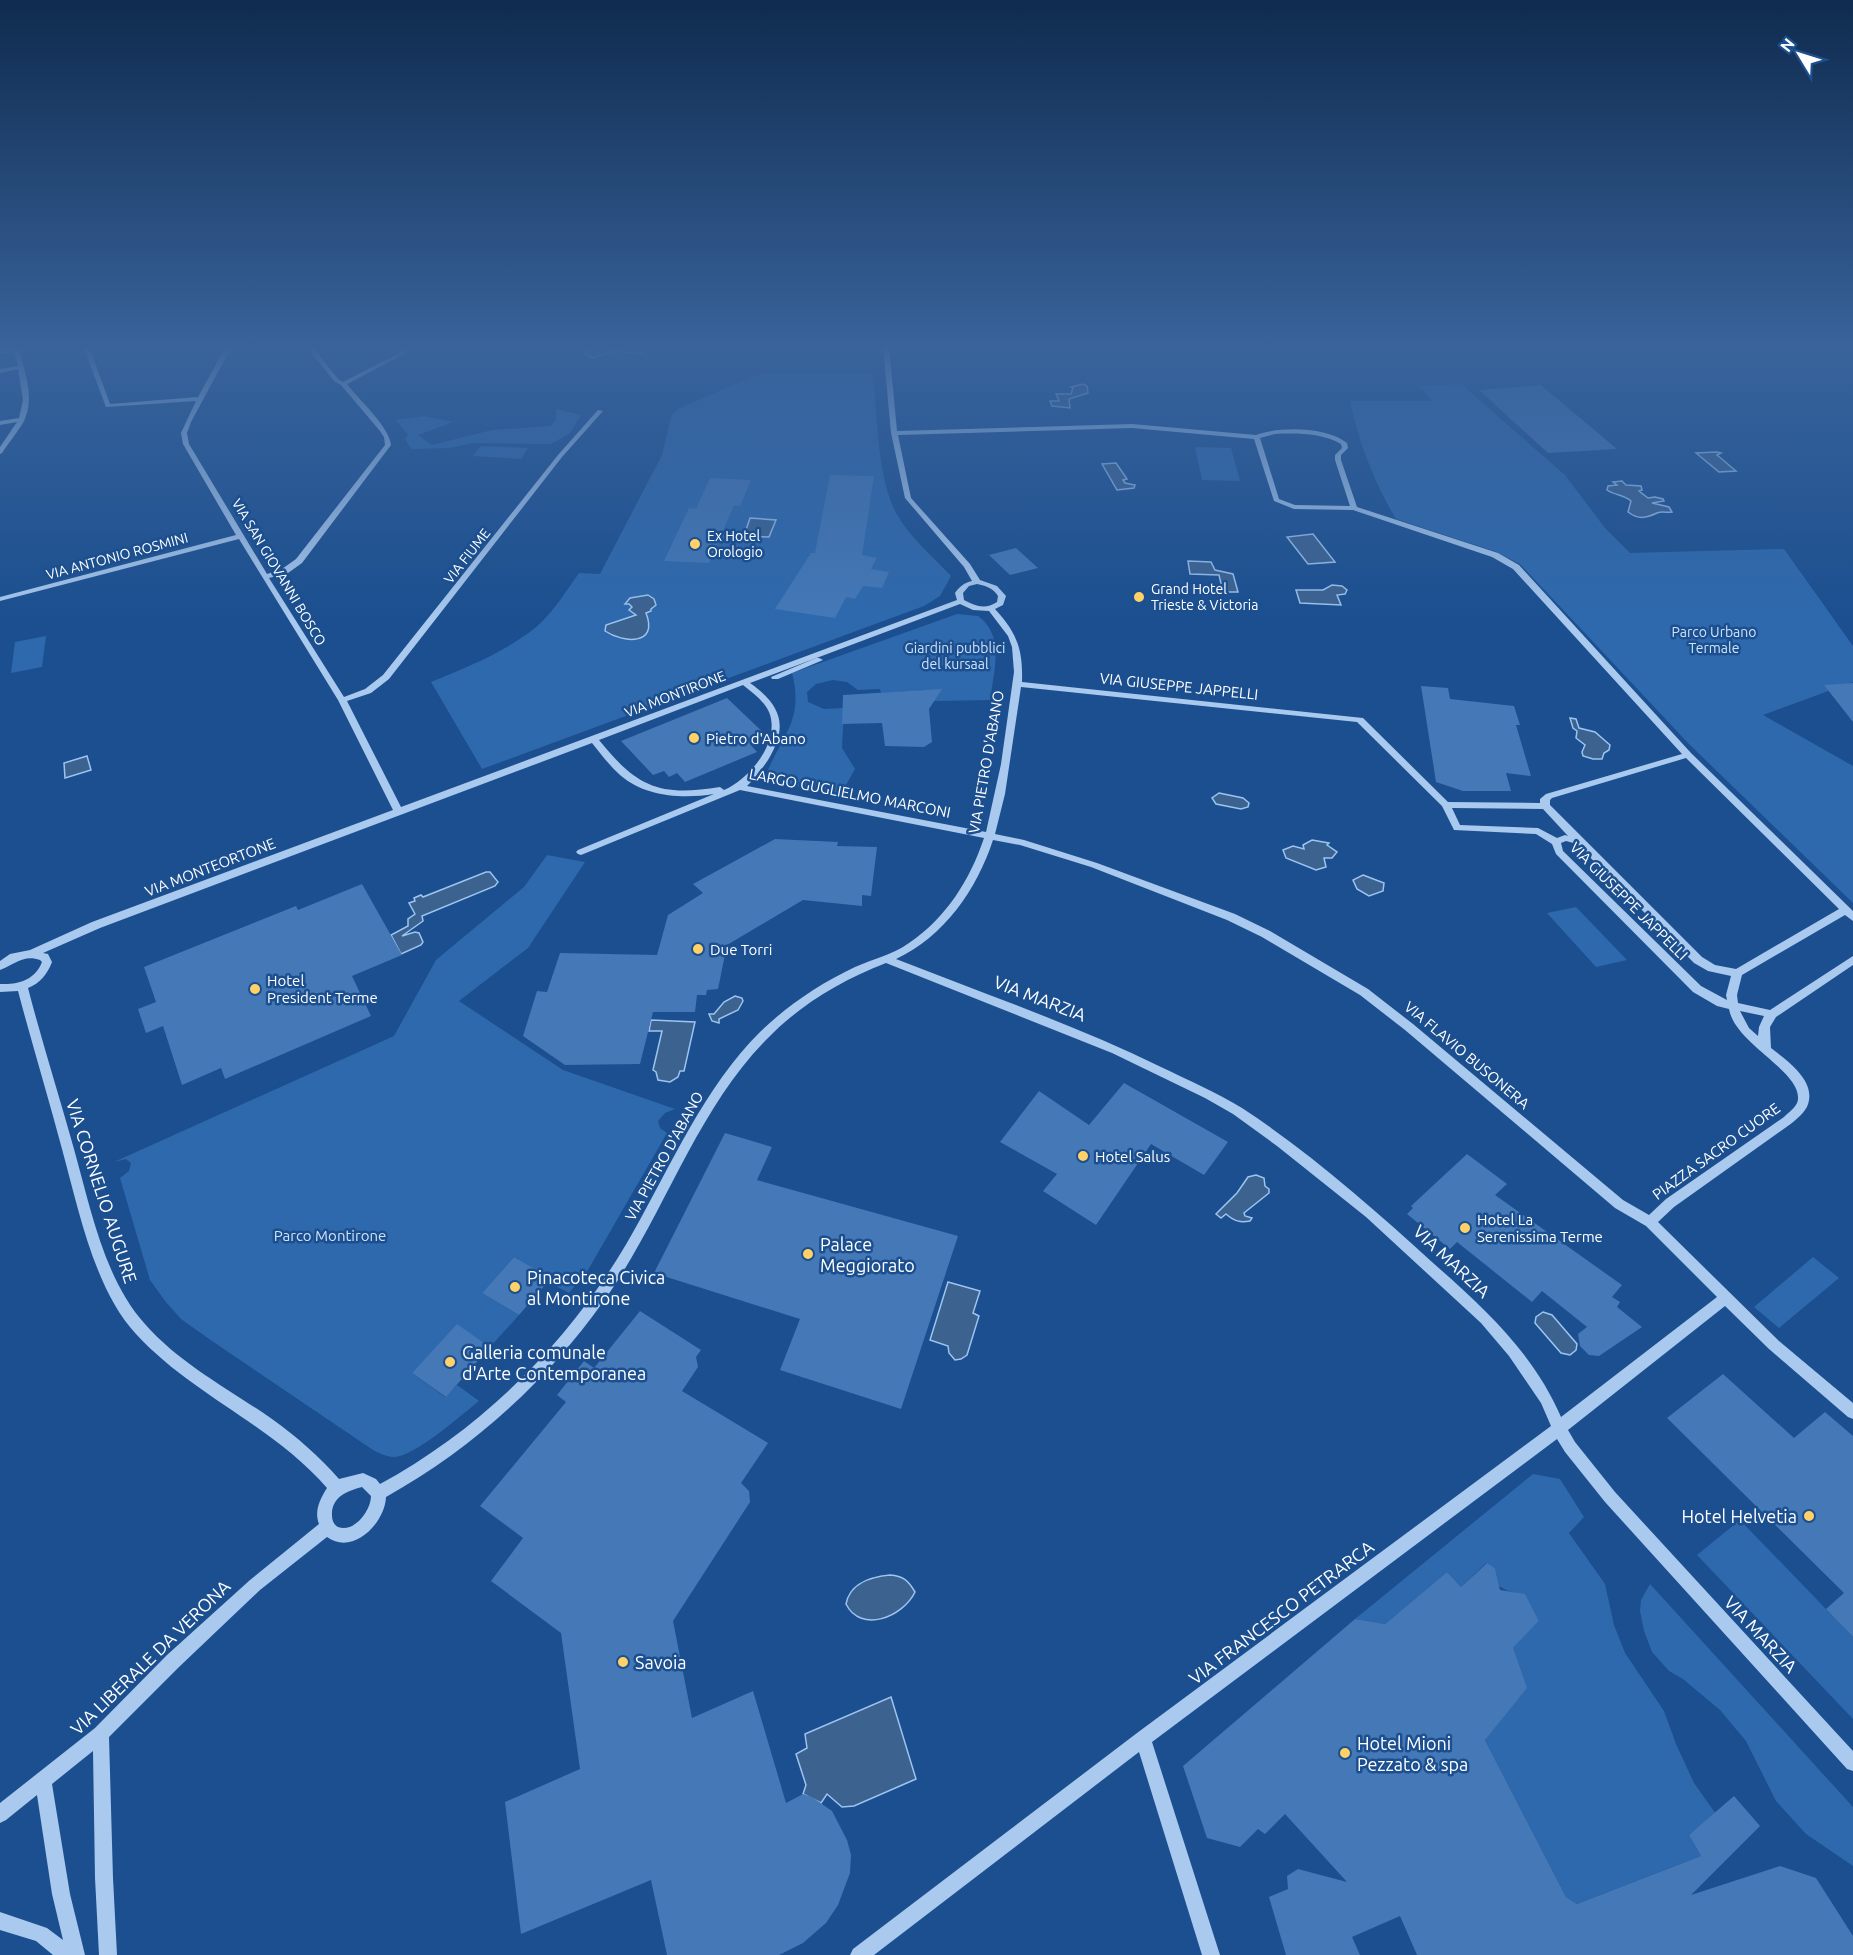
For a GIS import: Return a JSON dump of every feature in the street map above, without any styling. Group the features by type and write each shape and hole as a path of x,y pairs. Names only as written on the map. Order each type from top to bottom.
{"street":[{"path":"0,453 10,437"},
{"name":"VIA SAN GIOVANNI BOSCO","path":"185,437 186,444 265,578 342,700 399,812"},
{"path":"265,578 285,571 299,561 388,445 387,437"},
{"name":"VIA FIUME","path":"342,700 368,691 386,677 577,437"},
{"path":"895,437 908,498 967,566 977,582"},
{"path":"1257,437 1276,500 1294,507 1354,508 1495,555 1516,567 1688,755 1849,913 1737,973 1731,985 1731,1006 1745,1030 1766,1051"},
{"path":"1330,437 1341,440 1345,446 1338,455 1338,460 1354,508"},
{"name":"VIA ANTONIO ROSMINI","path":"0,599 240,536"},
{"path":"977,582 990,585 1002,596 1000,603 991,609 976,609 963,602 958,593 967,584 977,582"},
{"name":"VIA MONTIRONE","path":"399,812 747,685 963,602"},
{"name":"VIA PIETRO D'ABANO","path":"378,1493 411,1477 474,1432 525,1383 581,1322 620,1266 707,1109 764,1033 783,1016 822,989 913,945 941,922 963,897 981,862 990,836 1017,684 1013,638 1005,624 991,609"},
{"name":"VIA GIUSEPPE JAPPELLI","path":"1017,684 1360,720 1446,805 1457,828 1538,831 1556,842 1559,852 1686,980 1708,997 1731,1006 1772,1014"},
{"name":"LARGO GUGLIELMO MARCONI","path":"739,787 752,776 771,749 778,721 771,705 747,685"},
{"name":"LARGO GUGLIELMO MARCONI","path":"594,740 622,772 641,784 675,793 692,794 739,787 990,836"},
{"path":"1580,842 1545,806 1545,799 1688,755"},
{"path":"581,852 739,787"},
{"path":"1446,805 1545,806"},
{"name":"VIA MONTEORTONE","path":"0,966 14,957 32,953 96,925 399,812"},
{"name":"VIA FLAVIO BUSONERA","path":"990,836 1043,848 1156,887 1222,913 1266,934 1364,992 1436,1049 1619,1204 1650,1222 1774,1345 1853,1413"},
{"name":"VIA GIUSEPPE JAPPELLI","path":"1556,842 1565,838 1580,842 1698,960 1712,968 1737,973"},
{"path":"0,988 22,986 34,980 45,968 44,957 32,953"},
{"name":"VIA MARZIA","path":"886,959 1158,1068 1237,1111 1370,1214 1486,1319 1531,1373 1546,1398 1559,1429 1586,1467 1645,1538 1853,1763"},
{"path":"1766,1051 1765,1021 1853,960"},
{"name":"VIA CORNELIO AUGURE","path":"22,986 87,1215 110,1280 124,1308 140,1329 153,1341 206,1384 297,1446 338,1489"},
{"name":"PIAZZA SACRO CUORE","path":"1650,1222 1670,1203 1788,1120 1801,1106 1804,1099 1803,1091 1796,1078 1766,1051"},
{"name":"VIA FRANCESCO PETRARCA","path":"859,1955 1143,1739 1559,1429 1725,1298"},
{"path":"363,1480 371,1484 378,1493 376,1511 370,1521 360,1530 338,1535 327,1527 323,1515 326,1503 338,1489 352,1481 363,1480"},
{"name":"VIA LIBERALE DA VERONA","path":"0,1814 101,1734 173,1661 231,1607 327,1527"},
{"path":"101,1734 108,1955"},
{"path":"1143,1739 1211,1955"},
{"path":"43,1781 61,1893 76,1955"},
{"path":"0,1921 41,1934 68,1955"}],"green space":[{"path":"421,437 432,445 463,437 563,437 551,444 472,443 450,448 411,449 405,439"},
{"path":"666,437 878,437 886,486 899,518 917,541 951,576 940,596 924,606 482,769 431,682 485,658 523,637 548,616 579,573 600,574 662,455"},
{"name":"Parco Urbano Termale","path":"1360,437 1522,437 1565,475 1605,528 1630,553 1784,549 1853,646 1853,682 1763,715 1853,766 1853,903 1689,744 1520,564 1494,551 1396,519 1368,462"},
{"path":"481,446 528,448 521,459 473,456"},
{"path":"1195,447 1231,448 1240,481 1202,480"},
{"name":"Giardini pubblici del kursaal","path":"957,614 978,616 992,633 996,654 990,700 934,701 930,690 881,693 880,689 858,690 847,682 833,680 816,684 807,692 808,702 824,709 844,708 842,748 855,769 840,796 770,780 767,772 794,715 795,689 792,673"},
{"path":"46,636 42,667 11,673 15,642"},
{"name":"Parco Montirone","path":"547,855 585,862 528,948 459,1001 563,1070 675,1109 665,1113 658,1121 660,1128 667,1133 588,1270 569,1293 548,1282 550,1278 514,1257 482,1293 519,1315 490,1347 457,1325 412,1373 445,1397 457,1385 479,1401 419,1447 400,1456 386,1456 373,1450 181,1319 150,1280 120,1178 129,1171 131,1163 126,1159 114,1162 394,1036 436,960 524,887"},
{"path":"1576,907 1627,960 1596,967 1547,913"},
{"path":"1813,1257 1839,1278 1779,1328 1754,1307"},
{"path":"1533,1474 1560,1479 1584,1517 1569,1533 1605,1584 1614,1625 1625,1653 1664,1711 1694,1783 1716,1814 1689,1835 1701,1856 1577,1904 1566,1897 1485,1740 1513,1648 1539,1621 1525,1595 1499,1586 1495,1568 1486,1563 1461,1587 1447,1572 1385,1624 1355,1619"},
{"path":"1740,1520 1853,1637 1853,1719 1697,1555"},
{"path":"1650,1584 1853,1807 1853,1866 1806,1834 1776,1801 1746,1741 1720,1710 1683,1679 1669,1671 1652,1652 1640,1611 1641,1600"}],"shaded area":[{"path":"1696,453 1721,453 1717,455 1736,471 1719,472"},
{"path":"1116,463 1127,479 1123,480 1125,483 1135,485 1134,488 1117,490 1102,464"},
{"path":"1622,481 1626,485 1641,486 1642,490 1639,491 1648,498 1663,499 1664,501 1652,503 1669,507 1672,512 1659,512 1642,517 1632,515 1628,512 1631,501 1607,490 1608,486 1617,485 1613,482"},
{"path":"750,518 776,520 769,537 744,536"},
{"path":"1313,534 1335,562 1308,564 1287,537"},
{"path":"1188,561 1211,562 1215,570 1233,574 1238,592 1223,592 1219,575 1190,574"},
{"path":"1332,585 1342,586 1347,590 1345,594 1337,595 1341,605 1300,603 1296,590 1323,590"},
{"path":"648,595 654,599 656,605 646,613 649,624 648,631 643,636 637,639 621,638 605,631 606,625 636,615 629,610 632,607 629,604 625,604 630,598"},
{"path":"1570,718 1576,719 1579,728 1595,732 1610,745 1602,759 1583,756 1585,745 1576,738 1577,731 1573,728"},
{"path":"87,756 91,770 65,778 64,763"},
{"path":"1219,793 1243,798 1249,803 1248,807 1241,809 1216,804 1212,798"},
{"path":"1312,840 1329,843 1327,845 1337,852 1332,858 1324,858 1326,867 1316,870 1286,858 1283,850 1293,846 1304,849 1303,845"},
{"path":"490,872 498,882 495,886 422,916 423,921 402,936 419,933 423,942 401,954 391,935 408,926 408,919 415,914 409,903 415,901 414,898 421,895 423,897"},
{"path":"1363,875 1384,883 1383,891 1369,896 1357,889 1353,880"},
{"path":"735,996 742,998 743,1001 738,1010 719,1019 719,1023 712,1021 709,1014 714,1014 724,1002"},
{"path":"651,1020 695,1022 684,1071 680,1071 678,1077 670,1082 658,1080 653,1070 662,1031 649,1031"},
{"path":"1256,1175 1264,1178 1269,1193 1244,1213 1245,1216 1252,1218 1250,1221 1237,1221 1226,1214 1221,1218 1216,1214 1237,1193 1248,1177"},
{"path":"948,1282 980,1291 973,1313 979,1316 967,1355 955,1360 949,1353 948,1346 930,1340"},
{"path":"1543,1312 1552,1315 1577,1344 1576,1350 1570,1355 1561,1353 1535,1323 1536,1317"},
{"path":"890,1575 905,1579 910,1584 915,1592 909,1601 892,1615 882,1619 861,1618 853,1613 846,1604 856,1586 875,1577"},
{"path":"891,1697 916,1779 854,1806 842,1807 827,1794 821,1803 803,1794 806,1785 796,1754 807,1748 805,1734"}],"building":[{"path":"1531,437 1603,437 1617,449 1548,453"},
{"path":"830,475 874,476 862,555 877,558 871,569 889,572 882,588 863,586 855,599 846,597 835,618 775,609 811,553 815,553"},
{"path":"710,478 751,480 740,506 734,505 709,563 664,561 689,508 696,509"},
{"path":"1016,548 1038,568 1010,575 989,555"},
{"path":"1853,683 1853,722 1824,685"},
{"path":"1421,686 1448,688 1450,699 1514,706 1520,725 1516,725 1531,776 1506,773 1511,791 1463,791 1436,782"},
{"path":"942,689 929,709 932,742 924,747 885,746 882,723 842,724 843,695"},
{"name":"Pietro d'Abano","path":"727,698 767,736 749,743 757,752 685,782 677,773 669,777 664,771 653,775 621,741"},
{"name":"Due Torri","path":"775,839 838,842 837,846 877,847 871,896 862,895 862,906 803,900 727,945 718,989 707,990 706,995 697,995 695,1012 653,1012 640,1064 565,1065 523,1036 537,991 547,992 560,953 657,955 668,915 703,893 693,884"},
{"name":"Hotel President Terme","path":"362,884 402,955 352,976 371,1016 225,1079 221,1068 182,1085 163,1026 146,1033 138,1009 156,1002 144,967 296,906 298,910"},
{"name":"Hotel Salus","path":"1124,1083 1228,1142 1204,1175 1151,1144 1096,1225 1043,1191 1057,1174 1000,1142 1039,1091 1089,1125"},
{"name":"Palace Meggiorato","path":"725,1133 772,1147 757,1180 958,1236 901,1409 780,1370 800,1319 654,1273"},
{"name":"Hotel La Serenissima Terme","path":"1467,1154 1507,1184 1495,1195 1622,1285 1612,1297 1620,1302 1617,1307 1642,1327 1599,1356 1589,1355 1580,1346 1578,1334 1587,1327 1542,1291 1532,1302 1457,1242 1450,1249 1407,1214 1413,1208 1411,1206"},
{"name":"Pinacoteca Civica al Montirone","path":"514,1257 551,1278 519,1315 482,1293"},
{"name":"Savoia","path":"640,1311 701,1350 696,1357 698,1367 682,1391 768,1443 741,1483 749,1491 750,1502 673,1621 692,1718 753,1691 786,1803 803,1794 812,1797 832,1811 847,1840 851,1855 850,1873 838,1905 826,1923 803,1943 779,1955 667,1955 651,1880 521,1934 505,1802 580,1769 561,1633 491,1581 523,1538 480,1506 566,1402 557,1395 584,1361 594,1368"},
{"name":"Galleria comunale d'Arte Contemporanea","path":"457,1324 490,1347 446,1397 412,1373"},
{"name":"Hotel Helvetia","path":"1723,1374 1794,1438 1825,1412 1853,1436 1853,1637 1826,1609 1844,1593 1667,1418"},
{"name":"Hotel Mioni Pezzato & spa","path":"1487,1563 1495,1568 1500,1590 1525,1594 1539,1621 1513,1648 1527,1688 1485,1740 1566,1897 1577,1904 1701,1856 1689,1835 1734,1796 1760,1826 1691,1895 1780,1866 1816,1878 1853,1936 1853,1955 1417,1955 1400,1916 1352,1937 1360,1955 1286,1955 1269,1897 1288,1889 1287,1876 1298,1869 1347,1882 1285,1814 1265,1834 1258,1829 1240,1847 1207,1838 1183,1766 1355,1619 1385,1624 1447,1572 1461,1587"}],"place":[{"name":"Ex Hotel Orologio","path":"695,544"},
{"name":"Grand Hotel Trieste & Victoria","path":"1139,597"},
{"name":"Pietro d'Abano","path":"694,738"},
{"name":"Due Torri","path":"698,949"},
{"name":"Hotel President Terme","path":"255,989"},
{"name":"Hotel Salus","path":"1083,1156"},
{"name":"Hotel La Serenissima Terme","path":"1465,1228"},
{"name":"Palace Meggiorato","path":"808,1254"},
{"name":"Pinacoteca Civica al Montirone","path":"515,1287"},
{"name":"Galleria comunale d'Arte Contemporanea","path":"450,1362"},
{"name":"Hotel Helvetia","path":"1809,1516"},
{"name":"Savoia","path":"623,1662"},
{"name":"Hotel Mioni Pezzato & spa","path":"1345,1753"}]}
